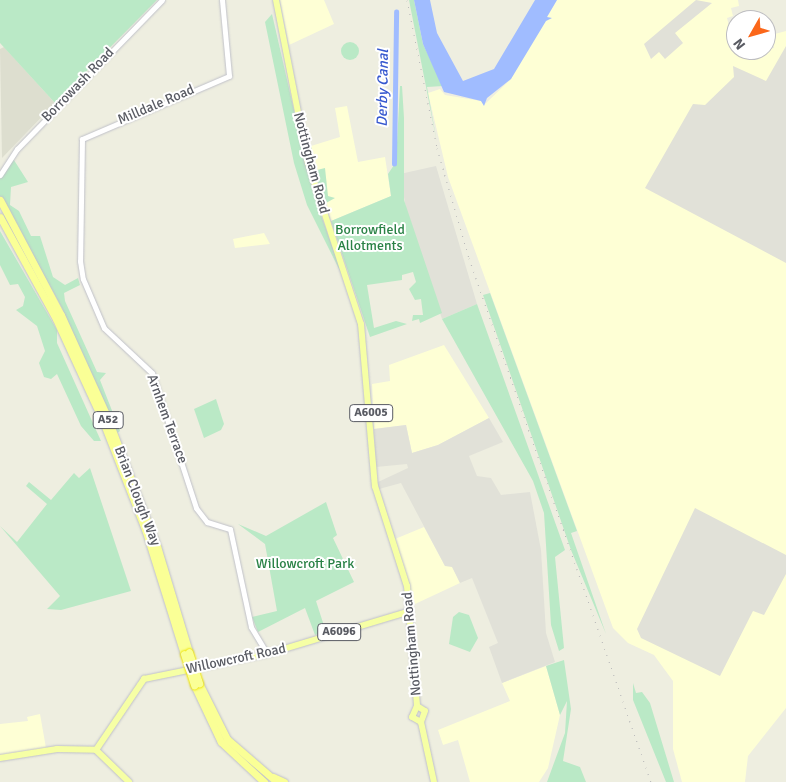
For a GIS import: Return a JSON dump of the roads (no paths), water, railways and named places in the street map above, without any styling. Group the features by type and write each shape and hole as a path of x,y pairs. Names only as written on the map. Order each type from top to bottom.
{"highway":[{"name":"Brian Clough Way","path":"0,200 100,399 154,538 187,653"},
{"name":"Brian Clough Way","path":"0,218 56,319 102,419 153,551 197,684 221,742 266,779 277,782"},
{"path":"266,779 284,782"}],"main road":[{"name":"Nottingham Road","path":"276,0 308,163 357,305 376,491 410,611 417,706"},
{"name":"Willowcroft Road","path":"96,750 141,680 267,654 410,611"},
{"path":"421,722 412,716 417,706 425,711 421,722 434,782"},
{"path":"0,758 57,749 96,750 129,782"}],"street":[{"name":"Borrowash Road","path":"0,175 17,149 162,0"},
{"name":"Milldale Road","path":"84,135 229,76 222,0"},
{"name":"Arnhem Terrace","path":"84,135 79,207 83,279 104,328 152,373 199,514 211,524 227,527 252,627 267,654"}],"water":[{"path":"414,0 430,0 437,33 463,81 494,69 535,0 557,0 547,17 552,18 546,21 511,79 487,98 484,106 481,101 444,92 423,44"}],"waterway":[{"name":"Derby Canal","path":"394,164 396,12"}],"railway":[{"path":"407,0 437,148 469,258 651,782"}],"park label":[{"name":"Borrowfield Allotments","path":"370,238"},
{"name":"Willowcroft Park","path":"305,564"}]}
